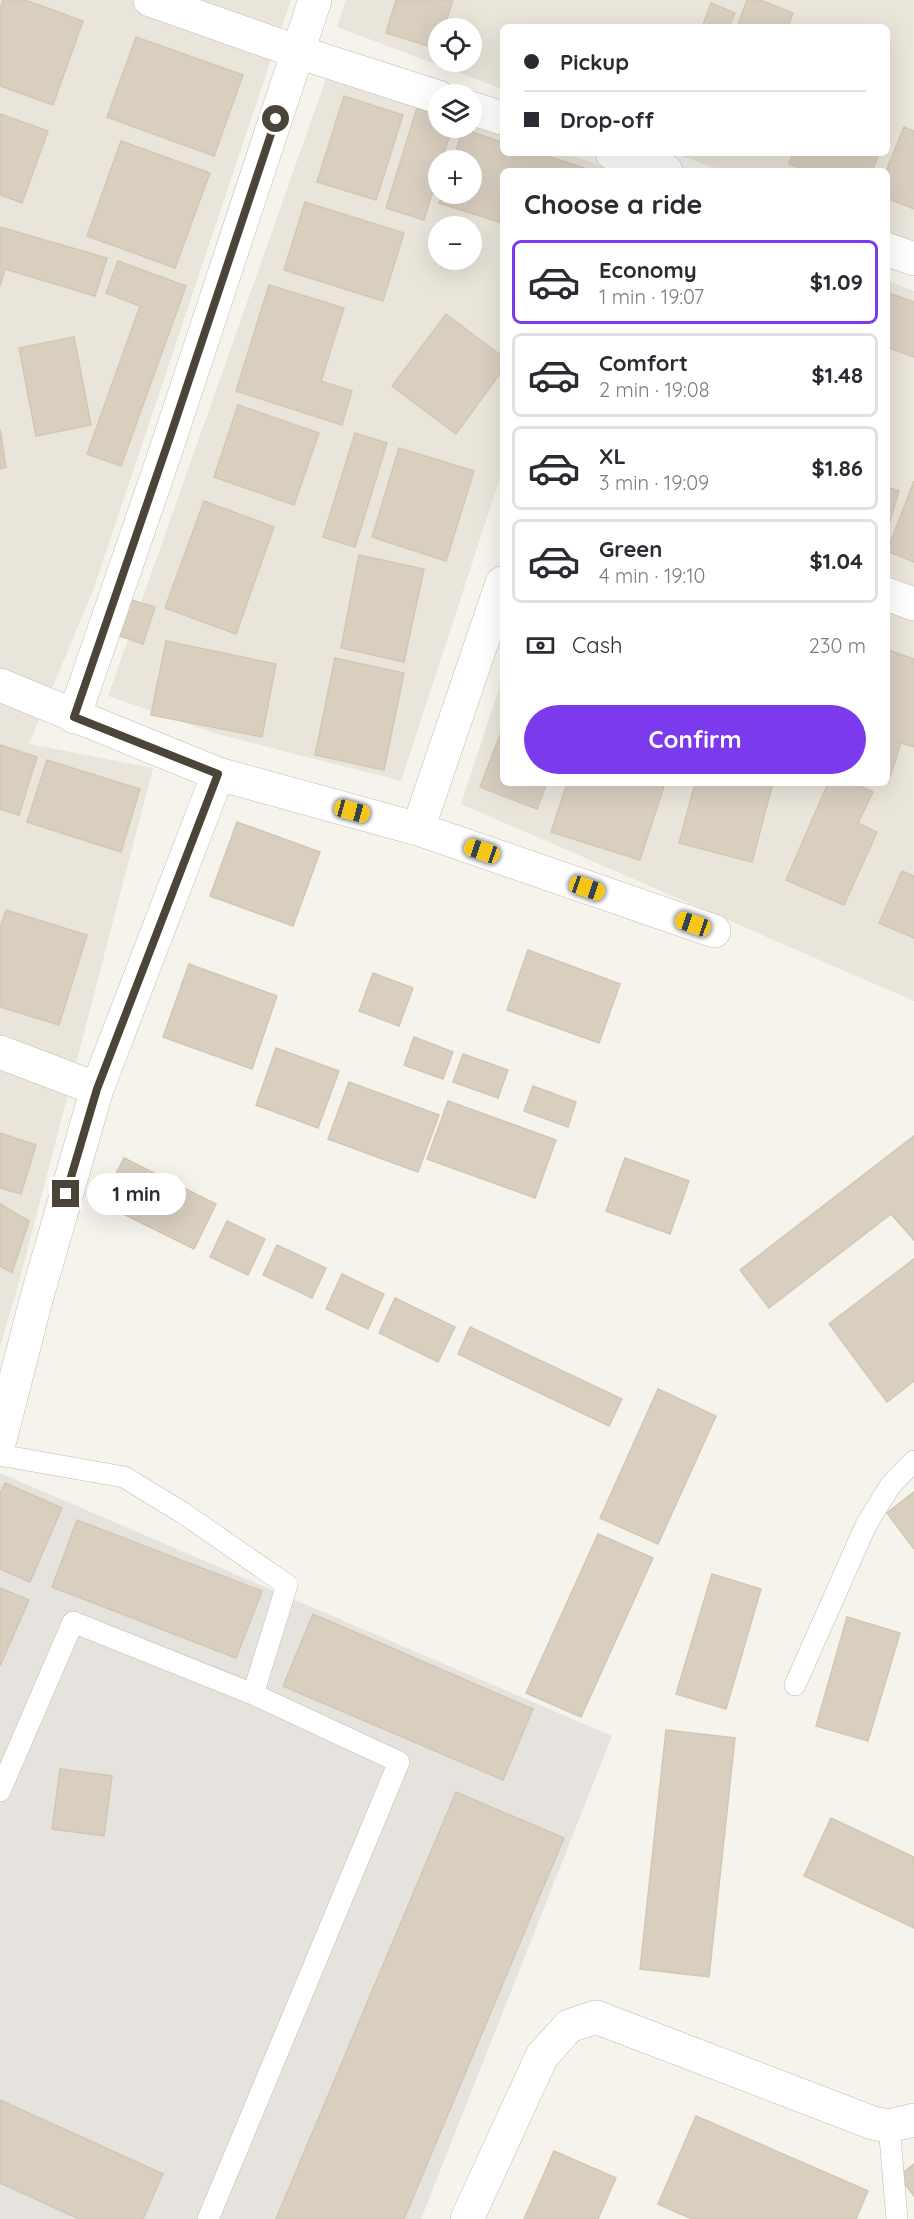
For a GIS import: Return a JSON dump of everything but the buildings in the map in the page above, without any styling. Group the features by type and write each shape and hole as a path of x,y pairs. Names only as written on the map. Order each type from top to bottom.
{"street":[{"path":"150,0 298,52 428,94"},
{"path":"74,717 315,0"},
{"path":"482,112 500,117"},
{"path":"620,156 651,168"},
{"path":"890,250 914,259"},
{"path":"418,829 500,589"},
{"path":"890,595 914,604"},
{"path":"0,685 218,774 418,829 714,931"},
{"path":"0,1440 36,1300 97,1089 218,774"},
{"path":"0,1052 97,1089"},
{"path":"466,2219 543,2056 569,2026 596,2016 861,2119 901,2123"}],"lane":[{"path":"0,1455 123,1477 183,1513 287,1585 253,1694"},
{"path":"795,1685 866,1526 890,1486 914,1461"},
{"path":"0,1791 73,1622 253,1694 399,1762 208,2219"},
{"path":"897,2219 901,2123"}],"shaded area":[{"path":"0,0 291,0 94,588 29,744 153,768 0,1347"},
{"path":"346,0 914,0 914,243 890,234 890,168 714,168 682,156 890,156 890,24 500,24 500,88 457,72 482,72 482,18 428,18 428,61 337,27"},
{"path":"328,73 428,108 428,138 482,138 482,126 500,132 500,156 572,156 602,166 602,168 500,168 500,478 401,781 217,734 108,696"},
{"path":"890,282 914,291 914,1001 461,804 500,686 500,786 890,786"},
{"path":"0,1473 612,1736 421,2219 0,2219"}],"route":[{"path":"66,1194 97,1089 218,774 74,717 276,119"}]}
